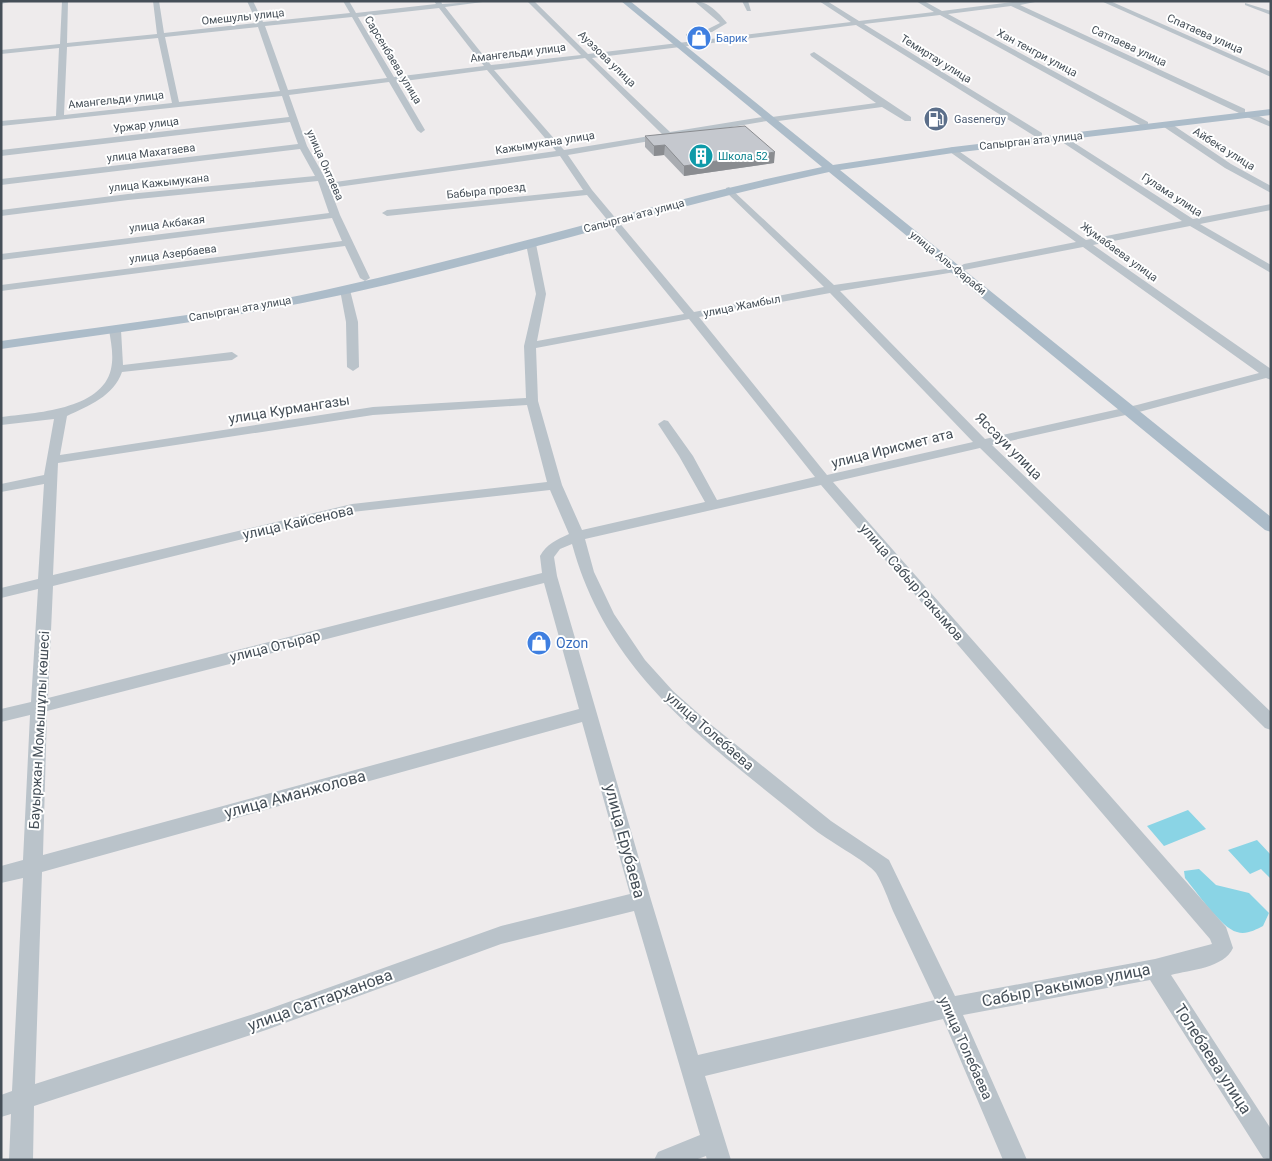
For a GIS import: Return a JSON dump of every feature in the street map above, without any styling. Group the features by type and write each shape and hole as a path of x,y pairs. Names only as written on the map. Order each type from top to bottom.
{"main road":[{"name":"улица Аль-Фараби","path":"625,1 681,43"},
{"name":"улица Аль-Фараби","path":"632,1 772,119 1134,409 1271,515"},
{"name":"Сапырган ата улица","path":"1,338 194,312 365,278 831,165 1167,125 1246,113 1271,107"},
{"name":"Сапырган ата улица","path":"1,345 115,330 345,290 531,244 723,186 831,165 1039,135 1271,112"},
{"name":"улица Аль-Фараби","path":"1134,409 1271,526"}],"street":[{"path":"1,2 10,1"},
{"path":"60,117 65,1"},
{"path":"156,1 161,36 176,105"},
{"name":"улица Онтаева","path":"250,1 261,25 303,146 322,182 335,215 365,278"},
{"name":"Сарсенбаева улица","path":"346,1 394,80 421,130"},
{"name":"Омешулы улица","path":"1,52 354,15 438,4 487,1"},
{"name":"Ауэзова улица","path":"530,1 588,55 667,134"},
{"path":"681,43 724,23 716,14 697,1"},
{"path":"745,1 749,10"},
{"name":"Темиртау улица","path":"822,1 1039,135"},
{"name":"Хан тенгри улица","path":"919,1 1144,124"},
{"name":"Амангельди улица","path":"1,124 394,80 681,43 1036,1"},
{"name":"Спатаева улица","path":"1104,1 1271,75"},
{"name":"Сатпаева улица","path":"1010,3 1271,125"},
{"name":"улица Сабыр Ракымов","path":"438,4 489,68 562,153 589,192 613,219 824,481 1219,934"},
{"path":"1247,4 1271,13"},
{"path":"814,54 882,104 908,119"},
{"name":"Кажымукана улица","path":"322,182 562,153 667,134 882,104"},
{"name":"Уржар улица","path":"1,153 294,119"},
{"name":"Айбека улица","path":"1167,125 1228,166 1271,190"},
{"name":"Гулама улица","path":"1062,138 1190,222 1271,270"},
{"name":"улица Махатаева","path":"1,182 303,146"},
{"name":"Жумабаева улица","path":"953,150 1270,375"},
{"name":"улица Кажымукана","path":"1,213 128,197 322,182"},
{"name":"Яссауи улица","path":"729,190 832,289 982,443 1271,723"},
{"name":"Бабыра проезд","path":"387,212 589,192"},
{"name":"улица Жамбыл","path":"530,346 832,289 960,268 1084,242 1271,207"},
{"name":"улица Акбакая","path":"1,257 335,215"},
{"name":"улица Азербаева","path":"1,288 348,244"},
{"name":"улица Толебаева","path":"531,244 541,294 530,346 532,401 556,485 577,536 587,572 607,616 639,664 703,728 824,827 882,866 949,1007 1015,1160"},
{"path":"345,290 352,322 353,367"},
{"path":"1,421 61,414 94,399 108,385 117,369 115,330"},
{"path":"117,369 232,356"},
{"name":"улица Ирисмет ата","path":"577,536 1134,409 1270,375"},
{"name":"улица Курмангазы","path":"52,460 373,411 532,401"},
{"name":"Бауыржан Момышұлы көшесі","path":"21,1160 39,706 51,478 52,460 61,414"},
{"path":"664,424 686,456 713,505"},
{"path":"1,488 51,478"},
{"name":"улица Кайсенова","path":"1,593 46,584 352,508 469,493 556,485"},
{"name":"улица Ерубаева","path":"577,536 554,546 547,556 550,576 641,900 716,1150"},
{"name":"улица Отырар","path":"1,716 550,576"},
{"name":"улица Аманжолова","path":"1,875 590,714"},
{"name":"улица Саттарханова","path":"1,1106 266,1020 501,935 641,900"},
{"name":"Сабыр Ракымов улица","path":"690,1068 949,1007 1155,969 1212,955 1222,948 1219,934"},
{"name":"Толебаева улица","path":"1155,969 1271,1150"},
{"path":"666,1160 716,1150"}],"water":[{"path":"1188,810 1206,829 1164,846 1147,826"},
{"path":"1257,840 1271,855 1271,879 1261,869 1250,874 1228,850"},
{"path":"1199,869 1216,885 1249,893 1269,913 1263,926 1250,932 1240,933 1224,924 1185,878 1184,871"}],"building":[{"path":"745,126 775,152 684,166 665,145 654,146 645,136"}],"place":[{"name":"Барик","path":"699,38"},
{"name":"Gasenergy","path":"936,119"},
{"name":"Школа 52","path":"701,156"},
{"name":"Ozon","path":"539,643"}]}
